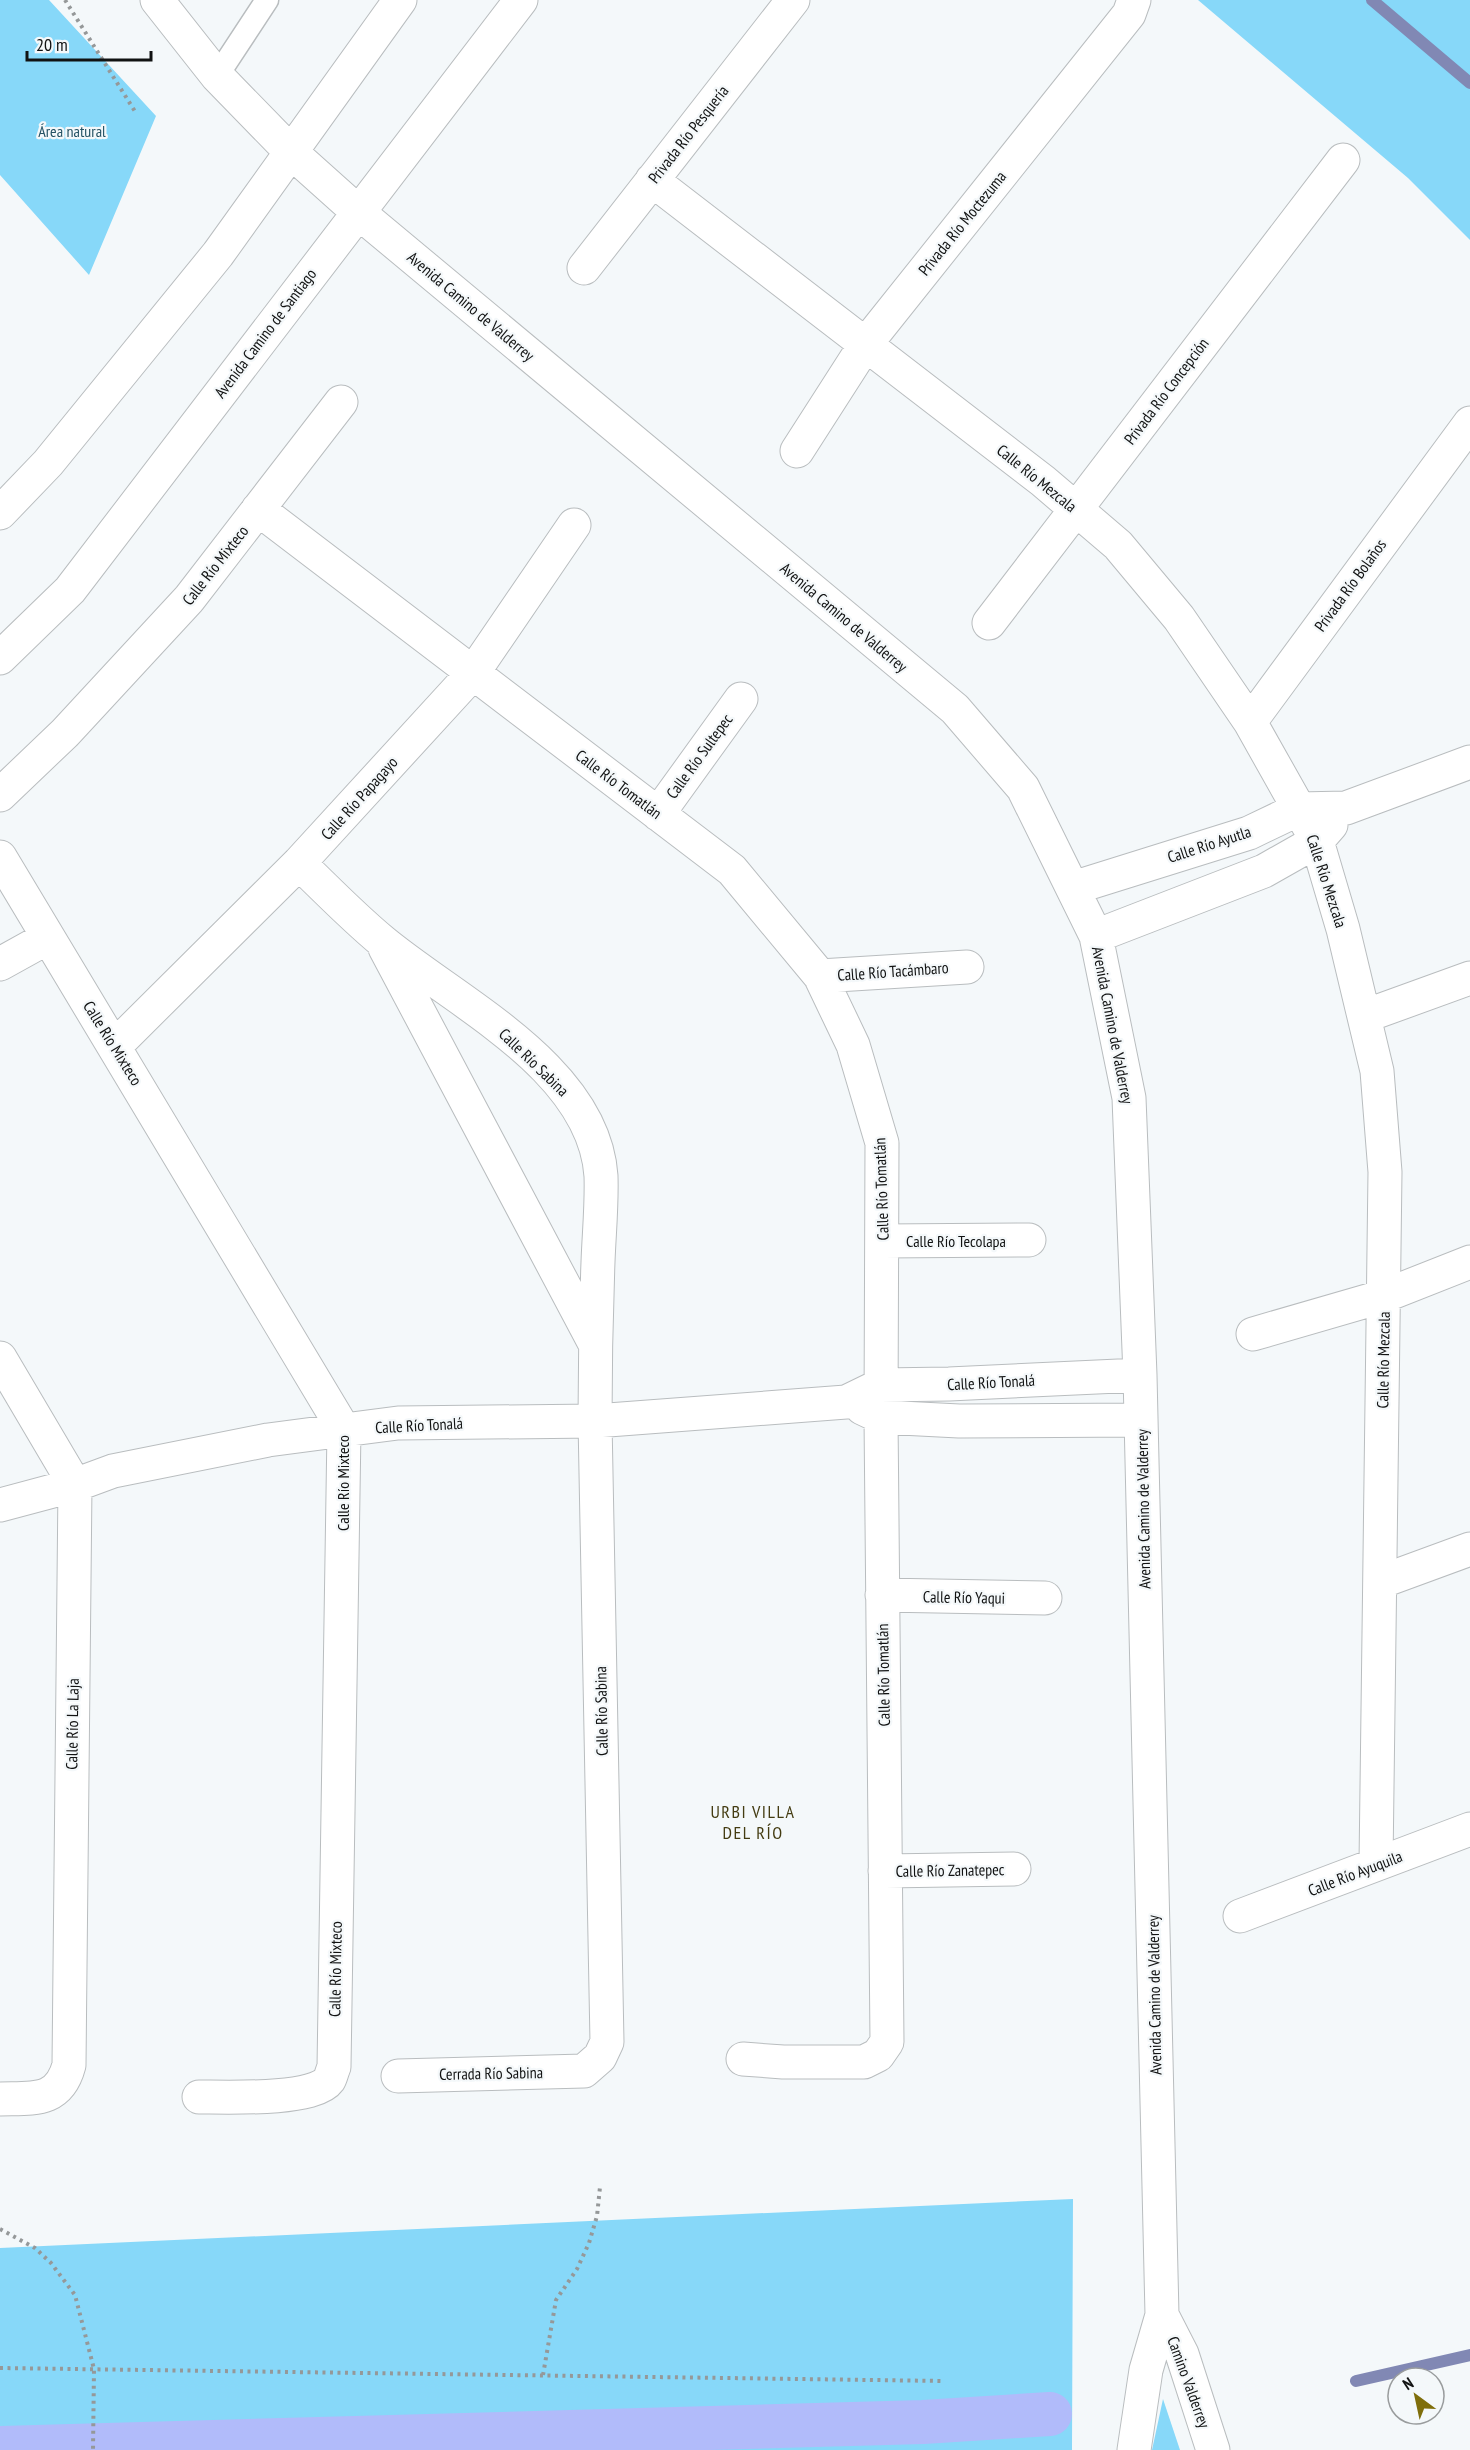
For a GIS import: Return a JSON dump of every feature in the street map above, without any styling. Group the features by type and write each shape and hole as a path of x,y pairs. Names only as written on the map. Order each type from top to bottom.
{"street":[{"name":"Avenida Camino de Valderrey","path":"157,0 217,76 291,152 358,212 955,709 1023,789 1096,936 1129,1098 1140,1375 1162,2315 1146,2370 1134,2450"},
{"path":"0,513 48,463 211,263 400,0"},
{"name":"Avenida Camino de Santiago","path":"0,658 70,590 521,0"},
{"name":"Privada Río Pesquería","path":"584,268 793,0"},
{"name":"Privada Río Moctezuma","path":"798,451 865,345 1129,14 1134,0"},
{"name":"Privada Río Concepción","path":"989,623 1343,160"},
{"name":"Calle Río Mezcala","path":"652,180 1043,482 1118,545 1179,618 1250,722 1317,841 1365,1016 1377,1071 1385,1172 1376,1864"},
{"name":"Calle Río Mixteco","path":"0,795 64,733 189,599 341,402"},
{"name":"Privada Río Bolaños","path":"1250,722 1460,458 1470,423"},
{"name":"Calle Río Tomatlán","path":"258,509 732,870 820,976 853,1045 882,1143 881,1417 887,2042 878,2055 864,2062 783,2062 743,2059"},
{"name":"Calle Río Papagayo","path":"116,1046 299,863 473,673 574,525"},
{"name":"Calle Río Sultepec","path":"658,814 741,699"},
{"name":"Calle Río Ayutla","path":"1073,888 1249,832 1299,809 1346,808 1470,762"},
{"name":"Calle Río Ayutla","path":"1096,936 1264,871 1317,841 1346,808"},
{"name":"Calle Río Mixteco","path":"0,856 47,938 116,1046 344,1430 334,2067 328,2081 315,2090 261,2098 199,2097"},
{"name":"Calle Río Sabina","path":"299,863 382,941 501,1028 548,1071 571,1097 590,1129 601,1174 595,1343 595,1421 607,2042 600,2056 584,2071"},
{"path":"0,964 47,938"},
{"name":"Calle Río Sabina","path":"382,941 595,1343"},
{"name":"Calle Río Tacámbaro","path":"820,976 967,967"},
{"path":"1365,1016 1470,978"},
{"name":"Calle Río Tecolapa","path":"883,1241 1029,1240"},
{"path":"1253,1334 1384,1296 1470,1262"},
{"path":"0,1358 75,1485"},
{"name":"Calle Río Tonalá","path":"0,1505 75,1485 114,1471 268,1440 344,1430 398,1424 595,1421 846,1402 881,1385 1140,1375"},
{"name":"Calle Río Tonalá","path":"846,1402 881,1417 959,1421 1140,1420"},
{"name":"Calle Río La Laja","path":"0,2099 43,2098 64,2081 69,2065 75,1485"},
{"path":"1380,1582 1470,1549"},
{"name":"Calle Río Yaqui","path":"882,1595 1045,1598"},
{"name":"Calle Río Ayuquila","path":"1240,1916 1470,1829"},
{"name":"Calle Río Zanatepec","path":"885,1871 1014,1869"},
{"name":"Cerrada Río Sabina","path":"398,2076 584,2071"},
{"name":"Camino Valderrey","path":"1162,2315 1182,2354 1213,2450"}],"lane":[{"path":"217,76 267,0"}],"path":[{"path":"65,0 136,113"},
{"path":"543,2375 556,2300 577,2269 589,2244 597,2216 600,2187"},
{"path":"0,2229 35,2248 51,2263 75,2295 94,2369 93,2450"},
{"path":"0,2368 944,2381"}],"green space":[{"name":"Área natural","path":"0,0 49,0 156,116 89,275 0,175"},
{"path":"1198,0 1470,0 1470,240 1408,178"},
{"path":"1073,2199 1072,2450 0,2450 0,2248"},
{"path":"1163,2399 1180,2450 1152,2450"}],"waterway":[{"path":"1372,0 1470,83"},
{"path":"1356,2381 1470,2355"},
{"path":"0,2448 923,2422 1050,2414"}],"district":[{"name":"URBI VILLA DEL RÍO","path":"753,1821"}]}
